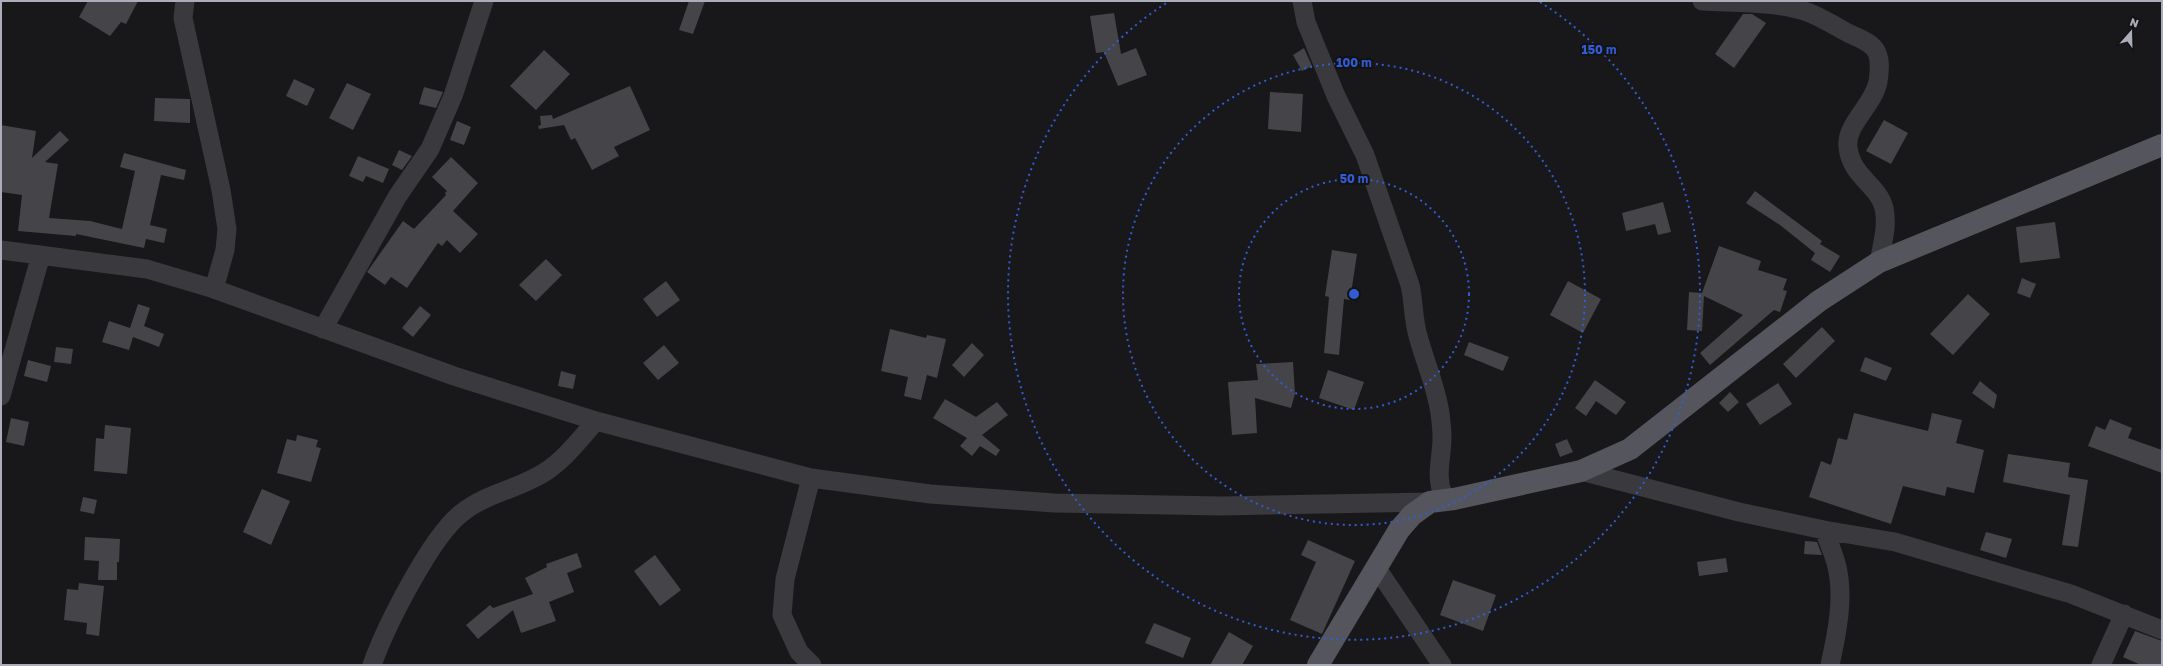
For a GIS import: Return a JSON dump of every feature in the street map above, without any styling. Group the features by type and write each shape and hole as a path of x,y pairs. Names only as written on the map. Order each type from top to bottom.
{"main road":[{"path":"1318,665 1376,567 1412,515 1430,502 1454,499 1581,471 1630,448 1819,300 1879,262 2162,146"}],"street":[{"path":"185,1 182,18 220,183 227,229 225,250 214,289"},
{"path":"323,329 397,197 430,149 453,96 484,1"},
{"path":"1302,1 1306,22 1336,96 1365,155 1410,285 1414,302 1418,336 1433,381 1440,414 1442,438 1439,462 1439,484 1443,495 1454,499"},
{"path":"1702,1 1791,8 1816,16 1865,41 1877,51 1880,63 1878,84 1870,103 1849,134 1847,144 1849,159 1862,178 1876,193 1884,207 1886,224 1879,262"},
{"path":"1,250 147,269 214,289 454,376 596,421 811,478 930,494 1054,503 1222,506 1430,502"},
{"path":"1,396 41,255"},
{"path":"372,665 396,612 446,526 462,512 481,500 544,473 560,461 596,421"},
{"path":"1581,471 1739,512 1824,530 1855,534 1902,544 2071,594 2162,630"},
{"path":"811,478 786,579 782,615 799,652 812,665"},
{"path":"1824,530 1836,564 1839,589 1838,631 1830,665"},
{"path":"1376,567 1442,665"},
{"path":"2100,665 2124,614"}],"building":[{"path":"88,1 138,1 126,24 121,22 110,36 79,17"},
{"path":"689,1 705,1 693,34 679,30"},
{"path":"1114,13 1121,54 1136,48 1147,75 1118,86 1104,52 1096,53 1090,16"},
{"path":"1743,14 1752,14 1766,23 1734,68 1715,54"},
{"path":"1304,48 1312,66 1302,71 1293,55"},
{"path":"544,50 570,74 536,110 510,86"},
{"path":"294,79 315,89 307,106 286,96"},
{"path":"347,83 371,94 353,130 329,118"},
{"path":"630,86 650,130 614,147 619,156 592,170 575,138 571,140 564,125 539,129 538,126 541,125 540,116 552,115 553,119"},
{"path":"424,87 443,92 436,108 419,104"},
{"path":"1270,92 1303,94 1301,132 1268,129"},
{"path":"155,98 190,99 190,123 154,121"},
{"path":"1884,120 1908,133 1891,164 1866,151"},
{"path":"457,121 471,127 464,145 450,140"},
{"path":"1,125 36,131 32,158 60,131 69,140 45,162 58,164 49,218 90,221 122,229 135,171 120,167 124,153 186,170 184,180 161,175 150,225 167,229 164,243 146,239 144,248 76,234 76,236 18,231 22,195 1,192"},
{"path":"399,150 412,156 402,170 392,165"},
{"path":"358,156 389,169 383,183 366,176 363,182 349,176"},
{"path":"451,157 478,183 453,211 478,234 460,253 447,240 442,246 438,243 407,288 391,277 385,285 367,272 403,221 414,229 446,195 445,193 447,191 432,177"},
{"path":"1755,191 1822,241 1820,244 1840,256 1830,272 1811,260 1815,253 1780,225 1746,203"},
{"path":"1663,202 1671,232 1658,235 1655,224 1626,231 1622,213"},
{"path":"2055,222 2060,258 2020,263 2016,227"},
{"path":"1719,246 1761,261 1758,270 1787,279 1783,290 1787,291 1780,312 1774,310 1710,365 1700,353 1743,315 1704,296 1702,331 1687,330 1689,292 1702,293"},
{"path":"1332,250 1357,254 1350,300 1344,299 1339,355 1324,353 1329,297 1325,296"},
{"path":"546,259 562,275 536,301 519,285"},
{"path":"2022,278 2036,284 2030,298 2017,293"},
{"path":"666,281 680,300 657,317 643,299"},
{"path":"1568,281 1601,299 1583,333 1550,315"},
{"path":"1968,294 1990,314 1953,355 1930,334"},
{"path":"138,304 150,308 144,326 164,334 159,347 133,337 129,350 102,342 109,321 130,328"},
{"path":"420,306 431,315 413,337 402,328"},
{"path":"1822,327 1835,341 1796,378 1783,364"},
{"path":"890,329 926,338 927,335 946,339 937,378 927,375 921,400 904,396 908,377 881,371"},
{"path":"1469,342 1509,357 1503,371 1464,355"},
{"path":"972,343 984,355 964,377 952,365"},
{"path":"664,345 679,363 658,380 643,363"},
{"path":"56,347 73,349 71,364 54,362"},
{"path":"1865,357 1892,368 1886,381 1860,371"},
{"path":"28,360 51,366 47,382 24,376"},
{"path":"1293,362 1295,394 1291,408 1255,398 1257,433 1232,435 1228,382 1258,380 1256,364"},
{"path":"1328,370 1364,382 1354,410 1319,398"},
{"path":"561,371 576,375 573,389 558,386"},
{"path":"1595,380 1626,402 1616,415 1596,401 1586,416 1575,408"},
{"path":"1980,381 1997,395 1994,409 1972,393"},
{"path":"1778,383 1792,404 1760,425 1746,404"},
{"path":"1730,392 1739,402 1728,412 1719,403"},
{"path":"945,399 976,417 997,402 1008,415 982,435 1000,450 996,456 980,446 972,456 960,446 967,438 933,418"},
{"path":"1854,413 1928,431 1932,413 1962,420 1956,443 1984,450 1974,493 1947,487 1945,496 1903,486 1891,524 1809,497 1821,461 1831,465 1838,438 1847,440"},
{"path":"11,418 29,422 24,446 6,442"},
{"path":"2110,419 2132,428 2128,438 2162,450 2162,473 2088,446 2096,426 2105,430"},
{"path":"105,425 131,428 127,474 94,471 96,438 104,439"},
{"path":"297,435 318,440 316,447 321,448 311,482 277,473 287,439 296,441"},
{"path":"1567,439 1573,452 1560,457 1555,444"},
{"path":"2008,454 2070,463 2068,477 2088,480 2078,547 2062,545 2070,495 2003,482"},
{"path":"262,489 290,501 271,545 243,532"},
{"path":"83,497 97,500 94,514 80,511"},
{"path":"1986,532 2012,539 2006,558 1980,550"},
{"path":"85,537 120,539 119,562 117,562 117,580 98,580 99,561 84,560"},
{"path":"1308,540 1355,561 1322,634 1290,620 1316,562 1301,555"},
{"path":"1805,541 1817,542 1822,555 1804,554"},
{"path":"577,553 582,567 567,573 574,592 549,602 556,621 521,633 513,610 478,639 466,625 490,605 493,608 533,594 525,578 547,567 546,564"},
{"path":"655,555 681,590 660,606 634,571"},
{"path":"1726,558 1728,572 1699,576 1697,562"},
{"path":"1453,580 1496,595 1483,631 1440,615"},
{"path":"79,583 104,586 99,636 86,634 87,623 64,620 67,589 78,590"},
{"path":"1154,623 1191,638 1183,658 1145,643"},
{"path":"2135,631 2162,641 2162,665 2141,665 2123,657"},
{"path":"1229,632 1253,646 1242,665 1210,665"}]}
